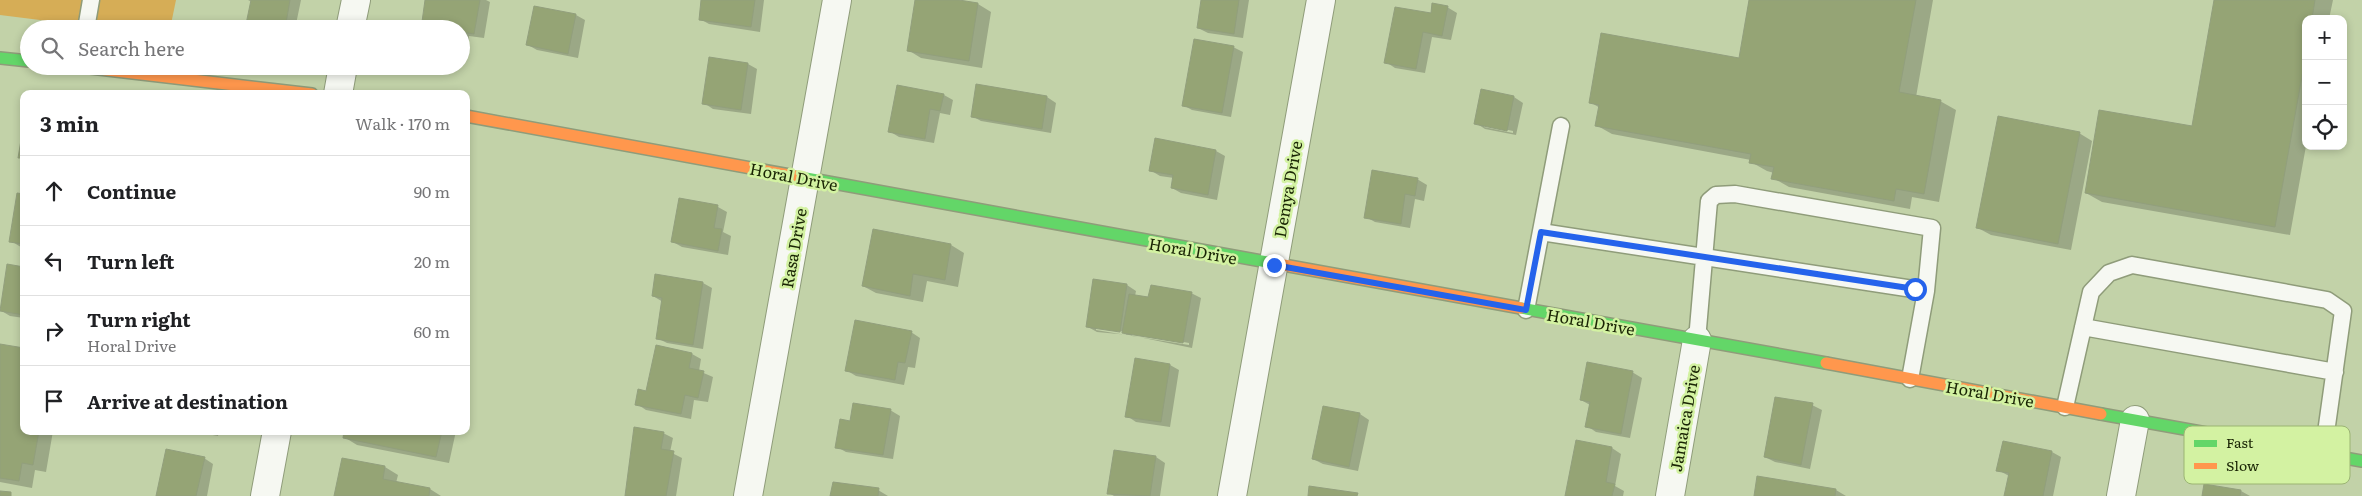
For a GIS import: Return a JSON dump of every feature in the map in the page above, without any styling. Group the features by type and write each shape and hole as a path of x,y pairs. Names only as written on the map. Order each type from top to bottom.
{"street":[{"path":"352,20 356,0"},
{"name":"Rasa Drive","path":"748,496 837,0"},
{"name":"Demya Drive","path":"1232,496 1321,0"},
{"path":"0,58 20,60"},
{"path":"148,75 277,90"},
{"path":"339,90 341,75"},
{"name":"Horal Drive","path":"470,117 1274,265 2184,429"},
{"name":"Jamaica Drive","path":"1670,496 1697,340"},
{"path":"2121,496 2135,420"},
{"path":"265,496 276,435"}],"lane":[{"path":"88,20 91,0"},
{"path":"1526,310 1561,126"},
{"path":"1697,340 1709,201 1716,195 1735,194 1932,228 1926,290 1910,379"},
{"path":"1541,232 1926,290"},
{"path":"2065,407 2091,292 2109,273 2132,265 2327,300 2343,312 2327,426"},
{"path":"2083,327 2335,372"}],"shaded area":[{"path":"0,0 176,0 172,20 40,20 0,15"}],"building":[{"path":"251,0 290,0 287,20 247,20"},
{"path":"425,0 480,0 474,34 470,33 470,20 422,20"},
{"path":"701,0 755,0 751,27 699,20"},
{"path":"915,0 959,0 978,3 969,61 907,51"},
{"path":"1201,0 1239,0 1234,34 1197,28"},
{"path":"1749,0 1916,0 1899,92 1941,100 1924,194 1896,189 1894,201 1771,179 1774,167 1749,163 1751,154 1595,126 1599,105 1589,103 1601,33 1739,58"},
{"path":"2214,0 2315,0 2313,15 2302,15 2302,76 2275,227 2085,193 2099,110 2192,126"},
{"path":"1432,3 1448,6 1442,36 1423,32 1416,69 1384,63 1395,7 1431,13"},
{"path":"534,6 576,14 568,54 526,45"},
{"path":"1194,39 1234,46 1222,113 1182,106"},
{"path":"709,57 748,63 741,110 702,104"},
{"path":"976,84 1047,96 1042,129 971,117"},
{"path":"897,85 944,94 940,111 930,109 925,139 888,132"},
{"path":"1481,89 1514,96 1507,131 1474,124"},
{"path":"1998,116 2080,132 2058,244 1976,228"},
{"path":"1155,138 1216,150 1208,195 1171,188 1173,175 1149,171"},
{"path":"1372,170 1418,178 1415,196 1405,194 1401,224 1364,218"},
{"path":"17,193 20,193 20,243 9,242"},
{"path":"679,198 718,205 714,228 722,229 718,251 671,242"},
{"path":"873,229 951,244 945,280 913,274 910,296 862,286"},
{"path":"7,264 20,266 20,314 0,311"},
{"path":"655,274 703,282 693,345 656,339 662,298 652,296"},
{"path":"1093,279 1127,284 1120,332 1086,327"},
{"path":"1151,285 1192,292 1183,343 1122,333 1129,294 1148,297"},
{"path":"855,320 912,331 905,363 898,362 895,380 845,371"},
{"path":"0,344 20,347 20,435 38,435 33,465 22,463 19,481 0,478"},
{"path":"656,345 692,353 689,368 704,371 698,398 685,395 681,414 635,405 638,389 646,391"},
{"path":"1135,358 1170,364 1161,422 1125,417"},
{"path":"1587,362 1633,371 1621,434 1585,427 1590,402 1580,400"},
{"path":"1775,397 1813,403 1801,465 1764,457"},
{"path":"853,403 891,409 883,455 835,448 840,419 850,421"},
{"path":"1323,406 1360,413 1349,467 1312,459"},
{"path":"634,427 664,432 661,449 674,451 666,496 625,496"},
{"path":"343,435 441,435 436,457 343,438"},
{"path":"1576,440 1612,447 1606,482 1615,484 1612,496 1565,496"},
{"path":"2003,441 2052,451 2043,496 2004,496 2009,473 1996,471"},
{"path":"166,449 205,457 196,496 156,496"},
{"path":"1114,450 1156,456 1150,496 1107,494"},
{"path":"342,458 385,466 383,479 430,488 429,496 334,496"},
{"path":"1757,476 1836,489 1835,496 1754,496"},
{"path":"833,482 879,488 878,496 830,496"},
{"path":"2204,484 2241,490 2240,496 2202,496"},
{"path":"1309,486 1358,493 1357,496 1308,496"},
{"path":"0,491 11,492 11,496 0,496"}],"traffic: fast":[{"path":"0,58 20,60"},
{"path":"795,176 1278,264"},
{"path":"1521,308 1826,363"},
{"path":"2101,414 2184,429"},
{"path":"2350,459 2362,461"}],"traffic: slow":[{"path":"150,75 278,90"},
{"path":"470,117 795,176"},
{"path":"1278,264 1521,308"},
{"path":"1826,363 2101,414"}],"route":[{"path":"1274,265 1526,310 1541,232 1915,289"}]}
